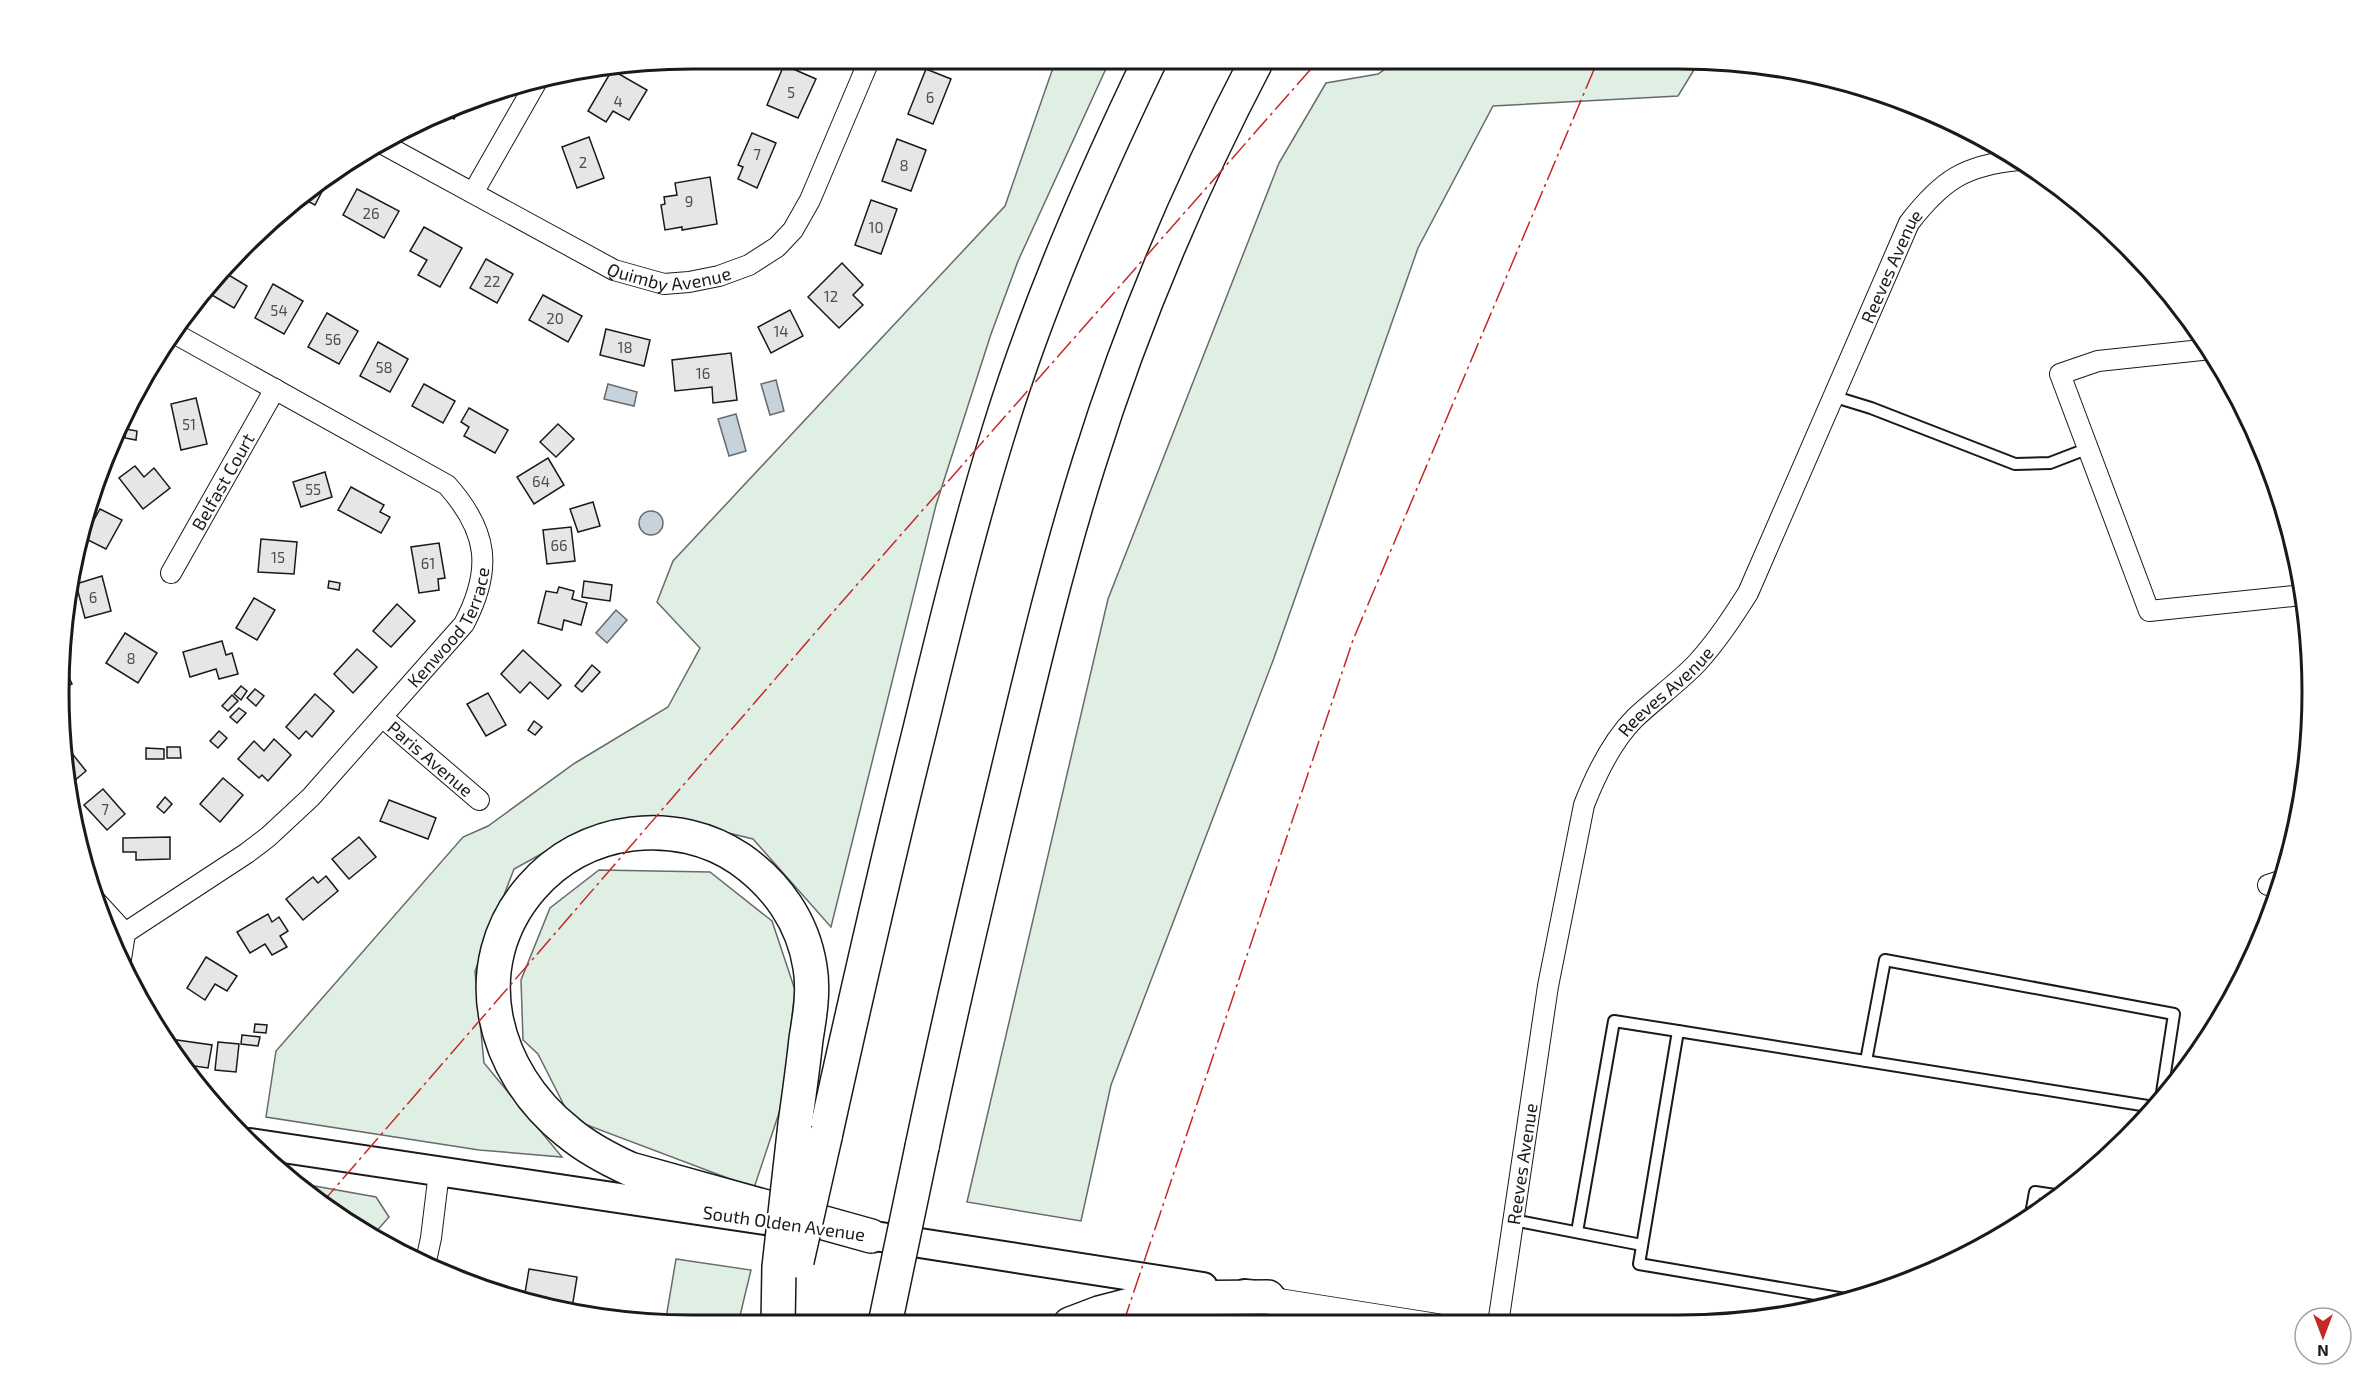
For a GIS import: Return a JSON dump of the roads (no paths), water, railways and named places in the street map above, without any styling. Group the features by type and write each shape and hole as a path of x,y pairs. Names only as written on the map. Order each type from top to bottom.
{"highway":[{"path":"810,1131 866,948 957,576 998,433 1059,261 1113,136 1146,69"},
{"path":"887,1315 968,934 1052,589 1089,462 1148,297 1182,216 1253,69"},
{"path":"781,1315 810,1131 812,998 810,967 804,941 791,913 776,890 756,870 730,853 702,840 675,834 647,832 616,836 589,844 562,859 541,876 521,899 506,926 496,955 492,987 494,1018 506,1052 523,1082 542,1107 567,1132 599,1154 630,1169 871,1236"},
{"path":"1094,1315 1156,1298 1268,1297"}],"main road":[{"name":"South Olden Avenue","path":"265,1145 1268,1297 1296,1315"}],"street":[{"name":"Quimby Avenue","path":"389,147 614,270 664,284 689,282 719,276 758,259 777,247 793,230 810,200 865,69"},
{"path":"472,193 532,90"},
{"name":"Reeves Avenue","path":"1499,1315 1548,986 1584,805 1592,785 1611,749 1634,720 1696,664 1725,630 1748,593 1909,223 1928,198 1948,181 1970,170 2004,161"},
{"name":"Kenwood Terrace","path":"125,933 247,853 311,797 464,624 476,600 482,577 482,553 477,529 466,506 447,485 181,337"},
{"path":"2200,350 2098,362 2061,374 2149,611 2294,596"},
{"name":"Belfast Court","path":"171,573 275,389"},
{"name":"Paris Avenue","path":"382,717 479,800"},
{"path":"112,919 125,933 123,946"},
{"path":"427,1256 439,1172"},
{"path":"1268,1297 1366,1315"}],"lane":[{"path":"1832,396 1871,408 2015,464 2050,463 2089,448"},
{"path":"1866,1061 1884,960 2174,1014 2163,1083"},
{"path":"1577,1232 1614,1021 2145,1106"},
{"path":"1678,1031 1639,1264 1830,1296"},
{"path":"2033,1204 2035,1192 2047,1194"},
{"path":"1513,1220 1642,1245"}]}
